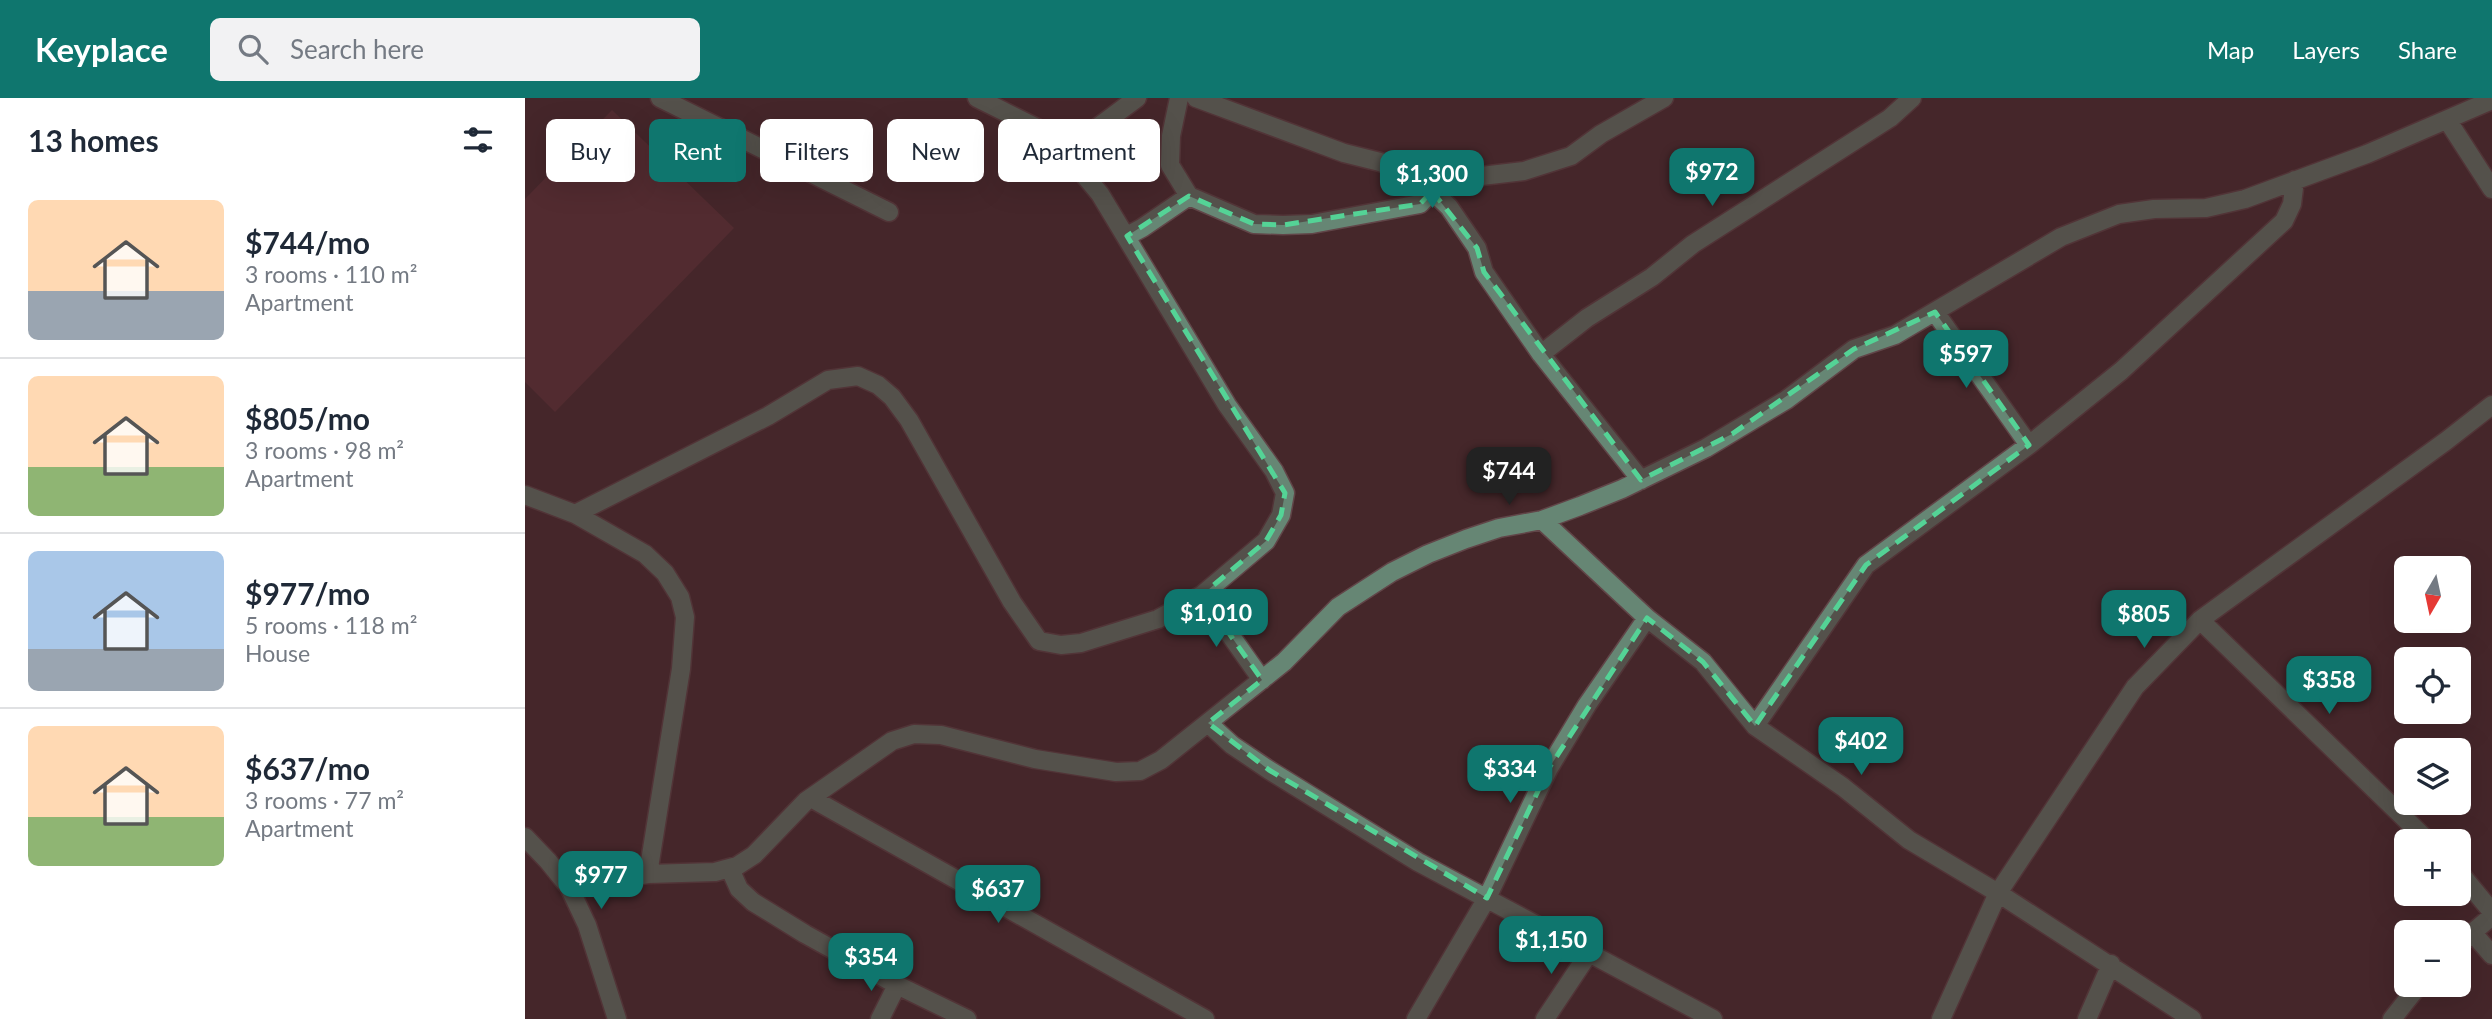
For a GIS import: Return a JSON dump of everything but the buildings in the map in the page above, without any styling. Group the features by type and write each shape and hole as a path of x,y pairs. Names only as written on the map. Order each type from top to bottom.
{"street":[{"path":"660,98 889,212"},
{"path":"977,98 1019,119"},
{"path":"1109,119 1137,98"},
{"path":"1179,98 1171,136 1170,164 1189,197 1254,224 1283,225 1313,224 1420,204 1432,191 1456,179 1524,171 1571,156 1601,134 1664,98"},
{"path":"1196,98 1344,153 1398,169 1432,191 1449,207 1470,237 1477,248 1484,272 1541,354 1641,480"},
{"path":"1541,354 1587,318 1652,277 1693,244 1890,118 1912,98"},
{"path":"569,887 648,874 730,869 754,855 794,811 811,798 893,741 914,734 941,735 1035,759 1091,769 1126,773 1140,771 1161,760 1284,662 1338,607 1392,572 1466,539 1499,528 1542,520 1641,480 1740,429 1786,400 1854,349 1895,335 2061,237 2104,219 2154,209 2176,210 2226,204 2448,121 2492,100"},
{"path":"2448,121 2492,189"},
{"path":"1755,726 1867,565 2029,446 2121,372 2284,221 2292,204 2295,180"},
{"path":"575,514 768,416 828,380 858,376 878,385 892,397 909,421 1012,602 1039,641 1061,645 1081,643 1158,619 1202,595 1266,541 1282,515 1285,493 1274,471 1227,405 1127,236 1091,182"},
{"path":"1127,236 1189,197"},
{"path":"1935,312 2029,446"},
{"path":"1941,1019 1998,893 2135,687 2200,620 2492,405"},
{"path":"525,495 575,514 645,554 665,573 680,597 685,617 681,669 648,874"},
{"path":"1542,520 1647,618 1703,662 1755,726 1843,786 1909,840 2111,964 2192,1019"},
{"path":"1202,595 1262,680"},
{"path":"1416,1019 1487,898 1549,768 1587,705 1647,618"},
{"path":"2200,620 2416,829"},
{"path":"1208,723 1269,770 1418,862 1713,1019"},
{"path":"811,798 1205,1019"},
{"path":"525,837 569,887 587,925 617,1019"},
{"path":"730,869 739,889 753,902 897,985 967,1019"},
{"path":"2471,887 2492,914 2472,932 2492,955"},
{"path":"1545,1019 1589,953"},
{"path":"2087,1019 2111,964"},
{"path":"880,1019 897,985"},
{"path":"2392,1019 2409,997"}],"highlighted area":[{"path":"1432,191 1477,248 1484,272 1641,480 1732,434 1854,349 1935,312 2029,445 1866,565 1755,726 1703,662 1647,618 1549,768 1487,898 1269,770 1208,723 1262,680 1202,595 1266,541 1281,515 1285,493 1127,236 1189,196 1254,224 1283,225 1420,204"}],"shaded area":[{"path":"612,110 621,119 603,119"},
{"path":"635,132 649,146 649,182 686,182 734,228 555,412 525,382 525,199 546,178 546,182 635,182"}]}
